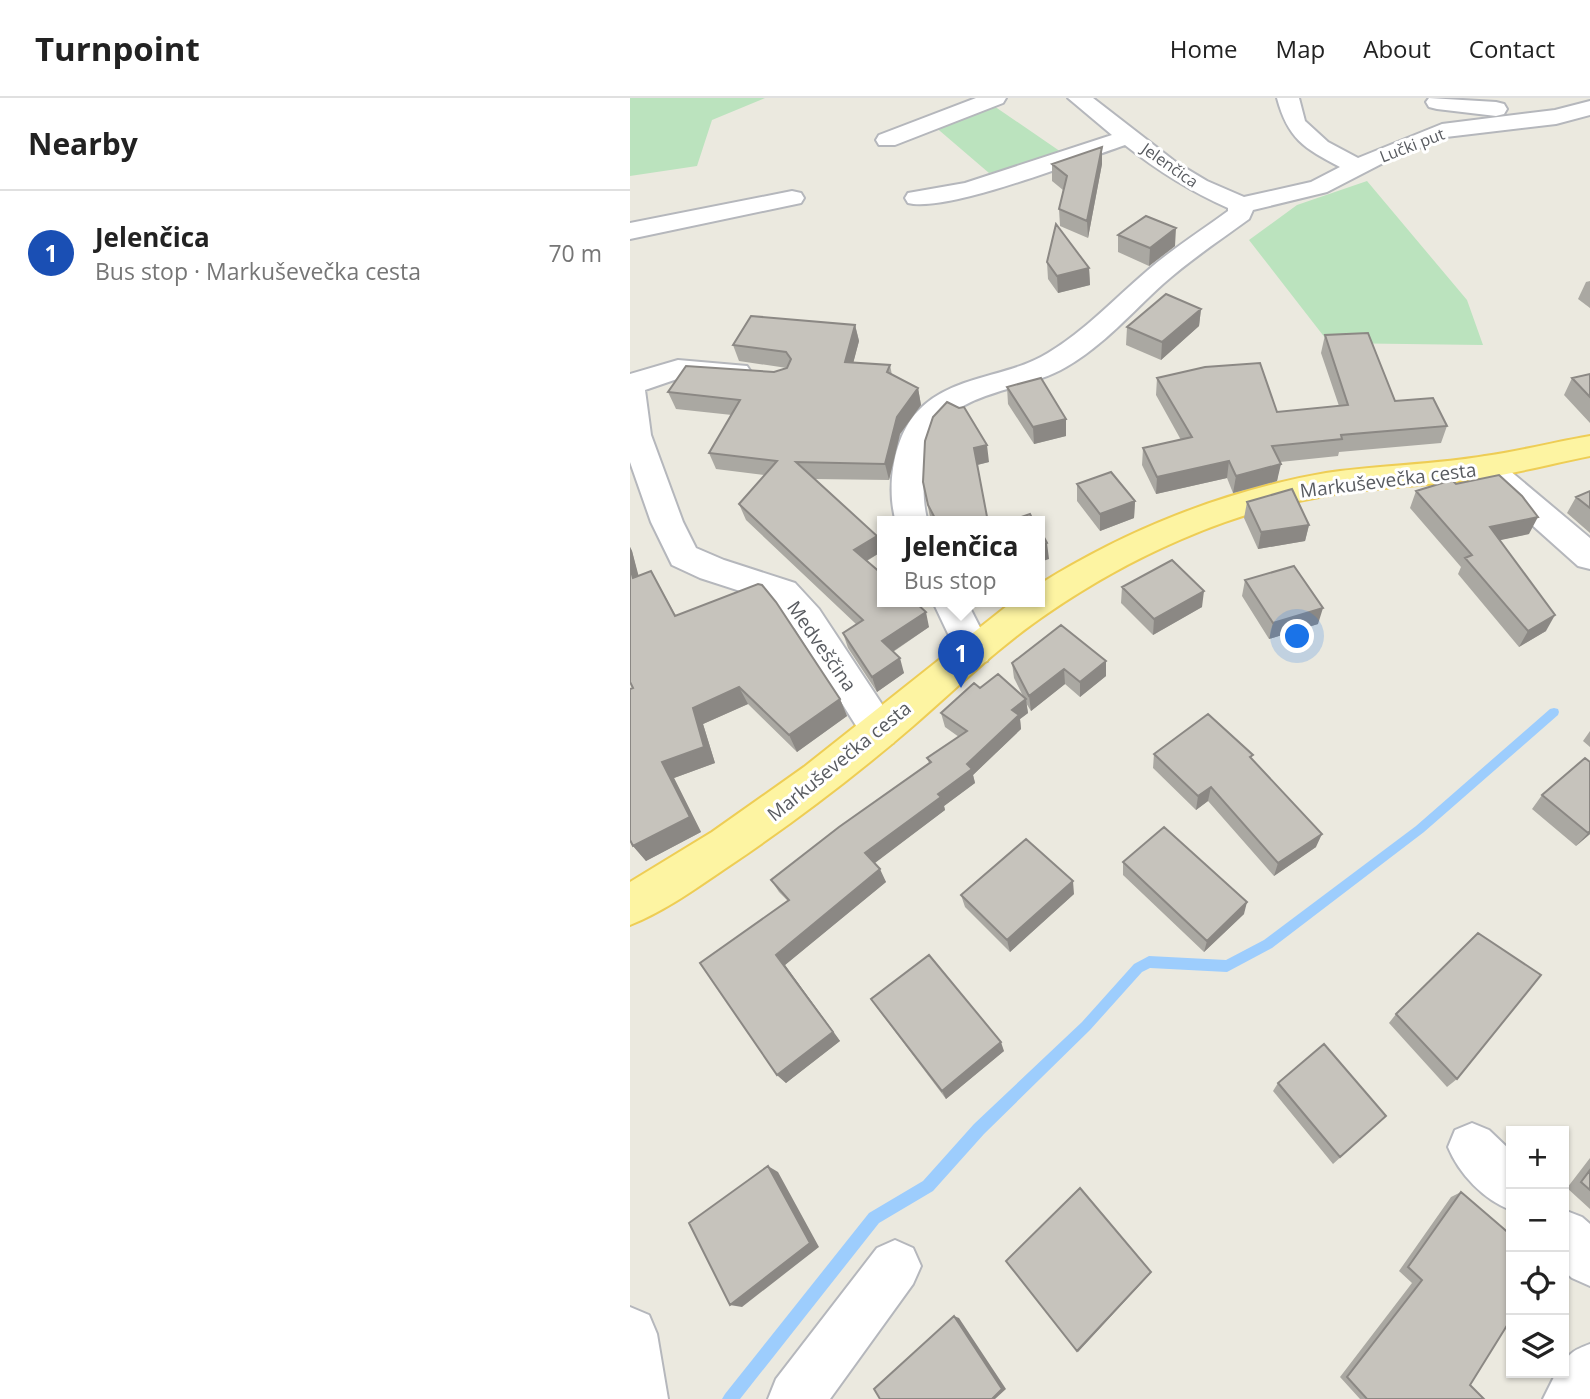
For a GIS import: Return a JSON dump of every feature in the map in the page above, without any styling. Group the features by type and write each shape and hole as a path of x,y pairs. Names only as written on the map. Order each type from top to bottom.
{"main road":[{"name":"Markuševečka cesta","path":"1045,598 1096,565 1141,542 1199,518 1303,489 1394,475 1486,467 1590,446"},
{"name":"Markuševečka cesta","path":"630,905 717,854 760,824 880,732 974,651 1032,607"}],"street":[{"path":"887,140 995,98"},
{"name":"Jelenčica","path":"1079,98 1169,167 1199,186 1241,205"},
{"path":"1288,98 1295,123 1320,147 1357,167"},
{"path":"1437,102 1501,104 1535,111 1586,109"},
{"name":"Lučki put","path":"1241,205 1319,187 1357,167 1442,131 1556,117 1586,109"},
{"path":"917,198 969,188 1130,136"},
{"path":"630,231 792,198"},
{"path":"909,516 909,471 917,438 927,420 943,406 967,393 1040,369 1065,355 1172,262 1240,214 1241,205"},
{"path":"630,384 678,369 696,368 768,375"},
{"name":"Medveščina","path":"630,384 636,435 667,522 684,556 712,569 783,592 807,619 880,732"},
{"path":"1523,498 1538,455"},
{"path":"1486,467 1590,557"},
{"path":"952,607 974,651"},
{"path":"1472,1147 1506,1180"},
{"path":"1569,1240 1590,1260"},
{"path":"796,1399 895,1266"},
{"path":"630,1335 640,1399"},
{"path":"1571,1399 1590,1371"}],"green space":[{"path":"630,98 765,98 712,120 697,166 630,176"},
{"path":"991,104 1064,154 989,173 933,125"},
{"path":"1367,181 1467,300 1483,345 1329,343 1249,240 1297,205"}],"building":[{"path":"1102,147 1087,221 1059,209 1067,176 1052,164"},
{"path":"1146,216 1176,228 1150,248 1118,235"},
{"path":"1056,224 1089,268 1057,276 1047,262"},
{"path":"1166,294 1201,309 1162,342 1127,327"},
{"path":"751,316 855,325 845,362 890,365 887,372 918,388 897,417 885,464 796,462 877,536 854,550 877,570 877,607 920,607 926,612 882,641 900,658 872,677 843,633 863,620 739,504 777,461 709,453 740,400 668,392 686,366 774,372 787,368 791,359 786,352 733,345"},
{"path":"1368,333 1395,401 1433,398 1447,426 1341,435 1342,439 1272,446 1281,464 1236,476 1229,461 1157,477 1143,448 1192,437 1157,378 1205,367 1260,363 1277,412 1348,405 1325,335"},
{"path":"1590,374 1590,397 1572,378"},
{"path":"1041,378 1066,419 1033,427 1007,387"},
{"path":"947,402 959,408 964,407 987,445 974,448 987,516 934,516 928,505 923,482 925,441 933,417"},
{"path":"1111,472 1135,501 1100,514 1077,484"},
{"path":"1499,475 1522,496 1538,517 1490,527 1555,615 1528,631 1465,558 1472,555 1416,491 1452,480 1456,484"},
{"path":"1292,489 1309,525 1261,532 1247,502"},
{"path":"1590,491 1590,508 1576,497"},
{"path":"1172,560 1204,591 1154,619 1122,587"},
{"path":"1294,566 1323,608 1273,623 1245,580"},
{"path":"630,567 633,578 651,571 675,616 758,584 762,585 840,699 789,735 739,687 693,708 704,747 662,762 690,817 633,846 630,840 630,689 633,688 630,682"},
{"path":"1061,625 1106,661 1080,682 1064,669 1029,696 1012,663"},
{"path":"998,674 1026,699 1012,710 1019,715 967,764 972,769 938,794 941,797 865,853 880,869 776,955 833,1032 777,1075 700,963 789,900 771,880 839,827 931,762 927,758 967,731 941,713 974,683 980,688"},
{"path":"1208,714 1253,755 1250,757 1322,834 1278,863 1211,787 1198,796 1154,754"},
{"path":"1585,758 1590,762 1588,833 1542,795"},
{"path":"1164,827 1247,902 1207,941 1123,862"},
{"path":"1026,839 1073,881 1007,940 961,895"},
{"path":"1478,933 1541,975 1457,1079 1396,1014"},
{"path":"929,955 1001,1042 942,1091 871,999"},
{"path":"1324,1044 1386,1116 1340,1157 1278,1083"},
{"path":"768,1166 810,1243 730,1305 689,1223"},
{"path":"1590,1170 1590,1190 1581,1182"},
{"path":"1080,1188 1151,1272 1077,1351 1006,1261"},
{"path":"1461,1192 1506,1231 1506,1327 1470,1385 1484,1399 1367,1399 1347,1377 1422,1280 1408,1267"},
{"path":"954,1316 1002,1389 992,1399 880,1399 874,1389"}],"waterway":[{"path":"730,1399 874,1218 928,1186 979,1129 1086,1026 1138,968 1149,962 1227,966 1268,944 1420,829 1554,712"}],"place":[{"name":"Jelenčica","path":"961,688"}]}
